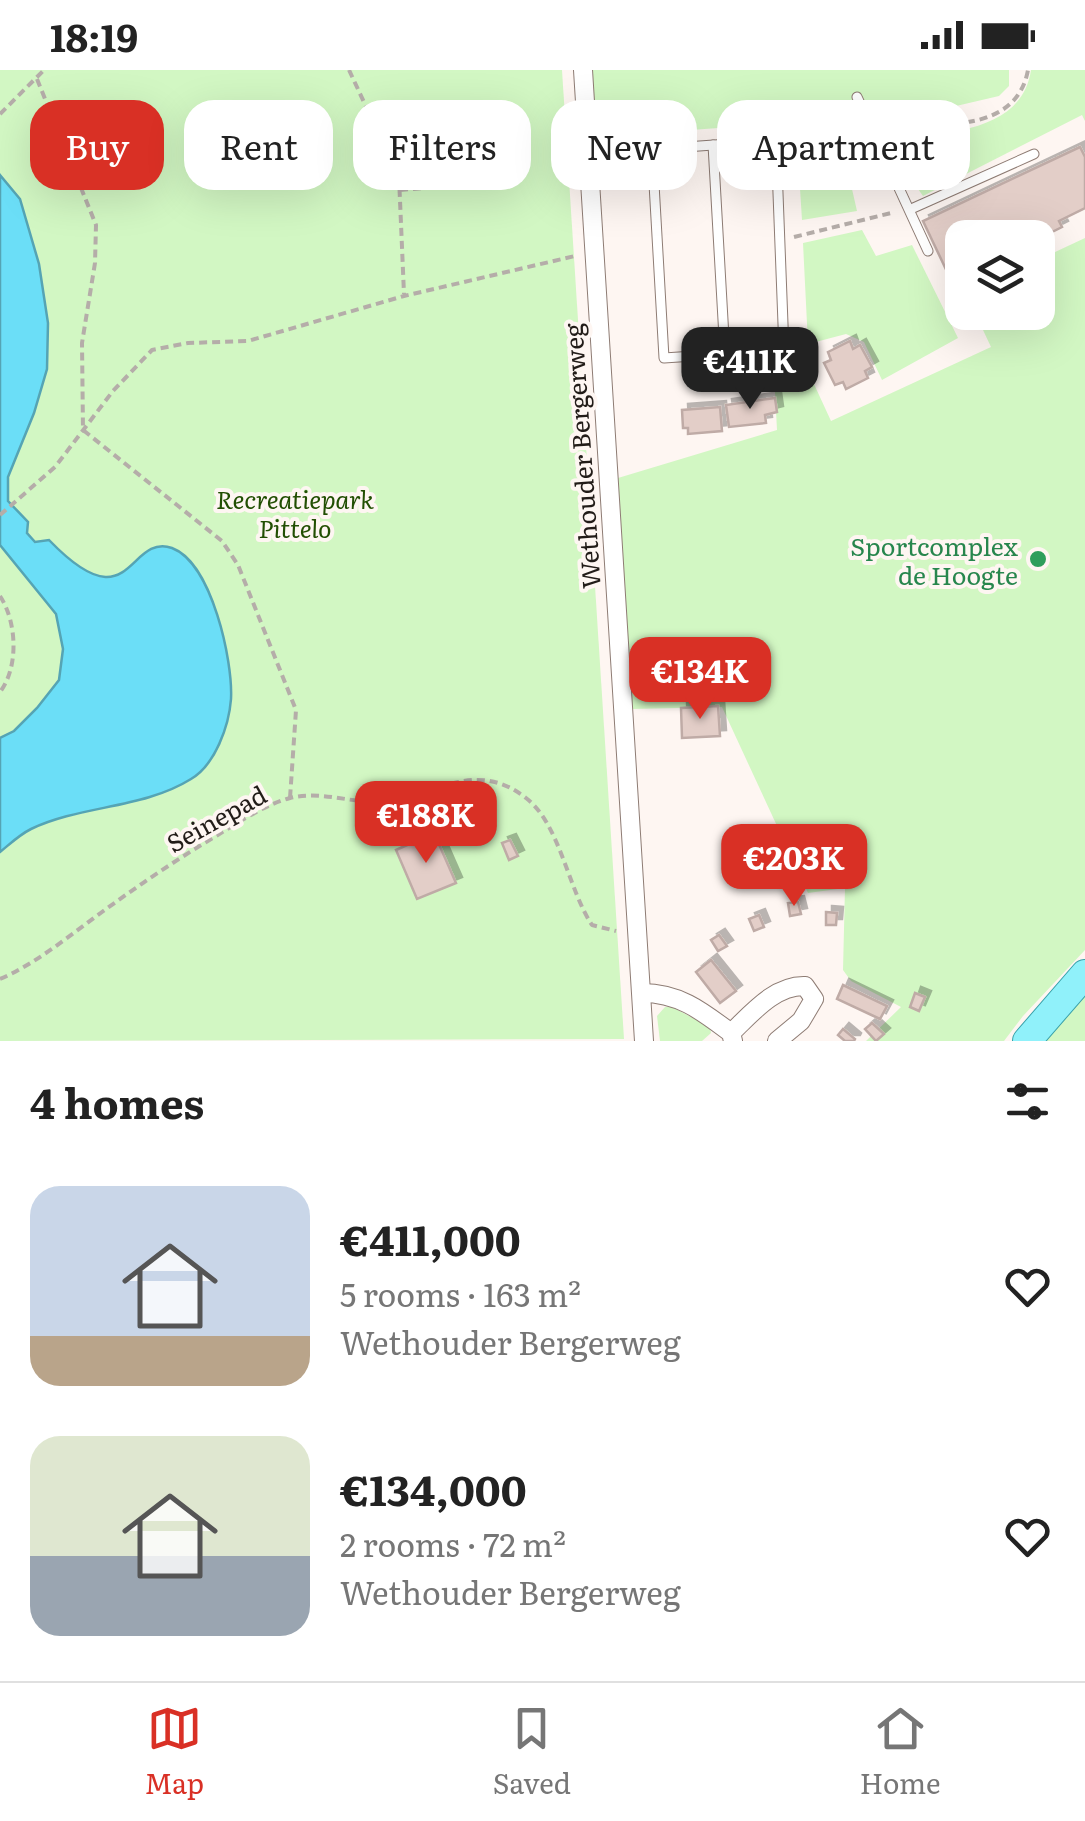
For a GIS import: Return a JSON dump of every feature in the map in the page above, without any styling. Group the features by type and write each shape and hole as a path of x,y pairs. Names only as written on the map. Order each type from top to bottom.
{"main road":[{"path":"1028,1041 1085,974"}],"street":[{"name":"Wethouder Bergerweg","path":"583,70 586,100"},
{"name":"Wethouder Bergerweg","path":"591,190 644,1041"},
{"path":"642,993 665,993 687,1002 732,1037 778,991 792,985 805,986 814,999 812,1007 777,1041"}],"lane":[{"path":"712,144 725,354"},
{"path":"697,145 717,144"},
{"path":"911,209 1034,154"},
{"path":"654,190 664,358 784,350 778,190"},
{"path":"901,190 928,251"}],"path":[{"path":"0,114 44,70"},
{"path":"349,70 364,100"},
{"path":"970,121 987,118 1013,104 1024,90 1028,70"},
{"path":"37,78 96,225 95,263 82,343 83,430"},
{"path":"400,190 404,296"},
{"path":"780,240 911,209"},
{"path":"0,515 54,467 113,391 152,350 188,343 248,341 404,296 593,252"},
{"path":"83,430 222,540 238,565 296,710 290,798"},
{"path":"0,596 10,613 13,655 7,683 0,692"},
{"name":"Seinepad","path":"0,979 28,966 159,870 241,820 290,798 318,794 380,803 457,780 488,780 529,800 548,824 580,906 592,925 613,931 636,931"}],"green space":[{"name":"Recreatiepark Pittelo","path":"0,70 562,70 564,100 551,100 551,190 570,190 624,1039 0,1041"},
{"path":"588,70 1009,70 1009,86 999,96 970,103 717,100 717,128 697,130 697,100 590,100"},
{"path":"1031,70 1085,70 1085,121 1082,115 970,172 970,128 997,117 1025,91"},
{"path":"800,190 852,190 857,211 802,220"},
{"path":"862,230 876,256 912,245 945,312 945,330 954,330 958,338 882,380 864,342 846,334 808,344 803,243"},
{"path":"1085,238 1085,950 1004,1041 866,1041 901,1007 851,981 843,970 845,888 808,893 722,707 632,709 618,478 777,430 774,373 808,371 831,421 991,347 983,330 1055,330 1055,252"},
{"path":"1085,996 1085,1041 1046,1041"},
{"path":"665,1007 710,1027 711,1033 702,1041 660,1041 657,1016"}],"water":[{"path":"0,175 20,199 39,264 48,323 47,369 8,477 8,501 28,522 27,533 35,542 49,540 76,564 97,575 113,576 125,571 157,547 172,548 186,557 209,592 217,615 228,661 231,699 219,744 200,773 191,779 153,796 50,821 27,831 0,852 0,738 14,731 59,680 63,649 56,614 0,545"}],"building":[{"path":"1080,147 1085,157 1085,208 1059,221 1062,227 1055,230 1055,220 945,220 945,267 923,221"},
{"path":"850,341 853,349 860,345 872,367 865,371 868,378 846,389 843,382 835,385 824,363 831,360 828,352"},
{"path":"775,398 777,412 765,415 766,423 729,427 726,405"},
{"path":"720,407 722,431 688,434 688,428 683,428 682,410"},
{"path":"718,706 720,736 682,738 681,708"},
{"path":"434,833 456,883 417,899 396,850"},
{"path":"510,840 518,856 509,860 502,843"},
{"path":"798,902 801,914 790,916 788,903"},
{"path":"826,912 837,913 836,925 826,925"},
{"path":"759,915 764,927 754,931 749,919"},
{"path":"719,935 727,946 718,951 711,940"},
{"path":"711,960 736,991 720,1003 696,972"},
{"path":"843,985 887,1006 880,1019 837,999"},
{"path":"915,993 925,997 919,1011 910,1007"},
{"path":"872,1023 884,1034 876,1041 865,1029"},
{"path":"843,1029 854,1041 845,1041 838,1035"}],"place":[{"name":"Sportcomplex de Hoogte","path":"1038,559"}]}
